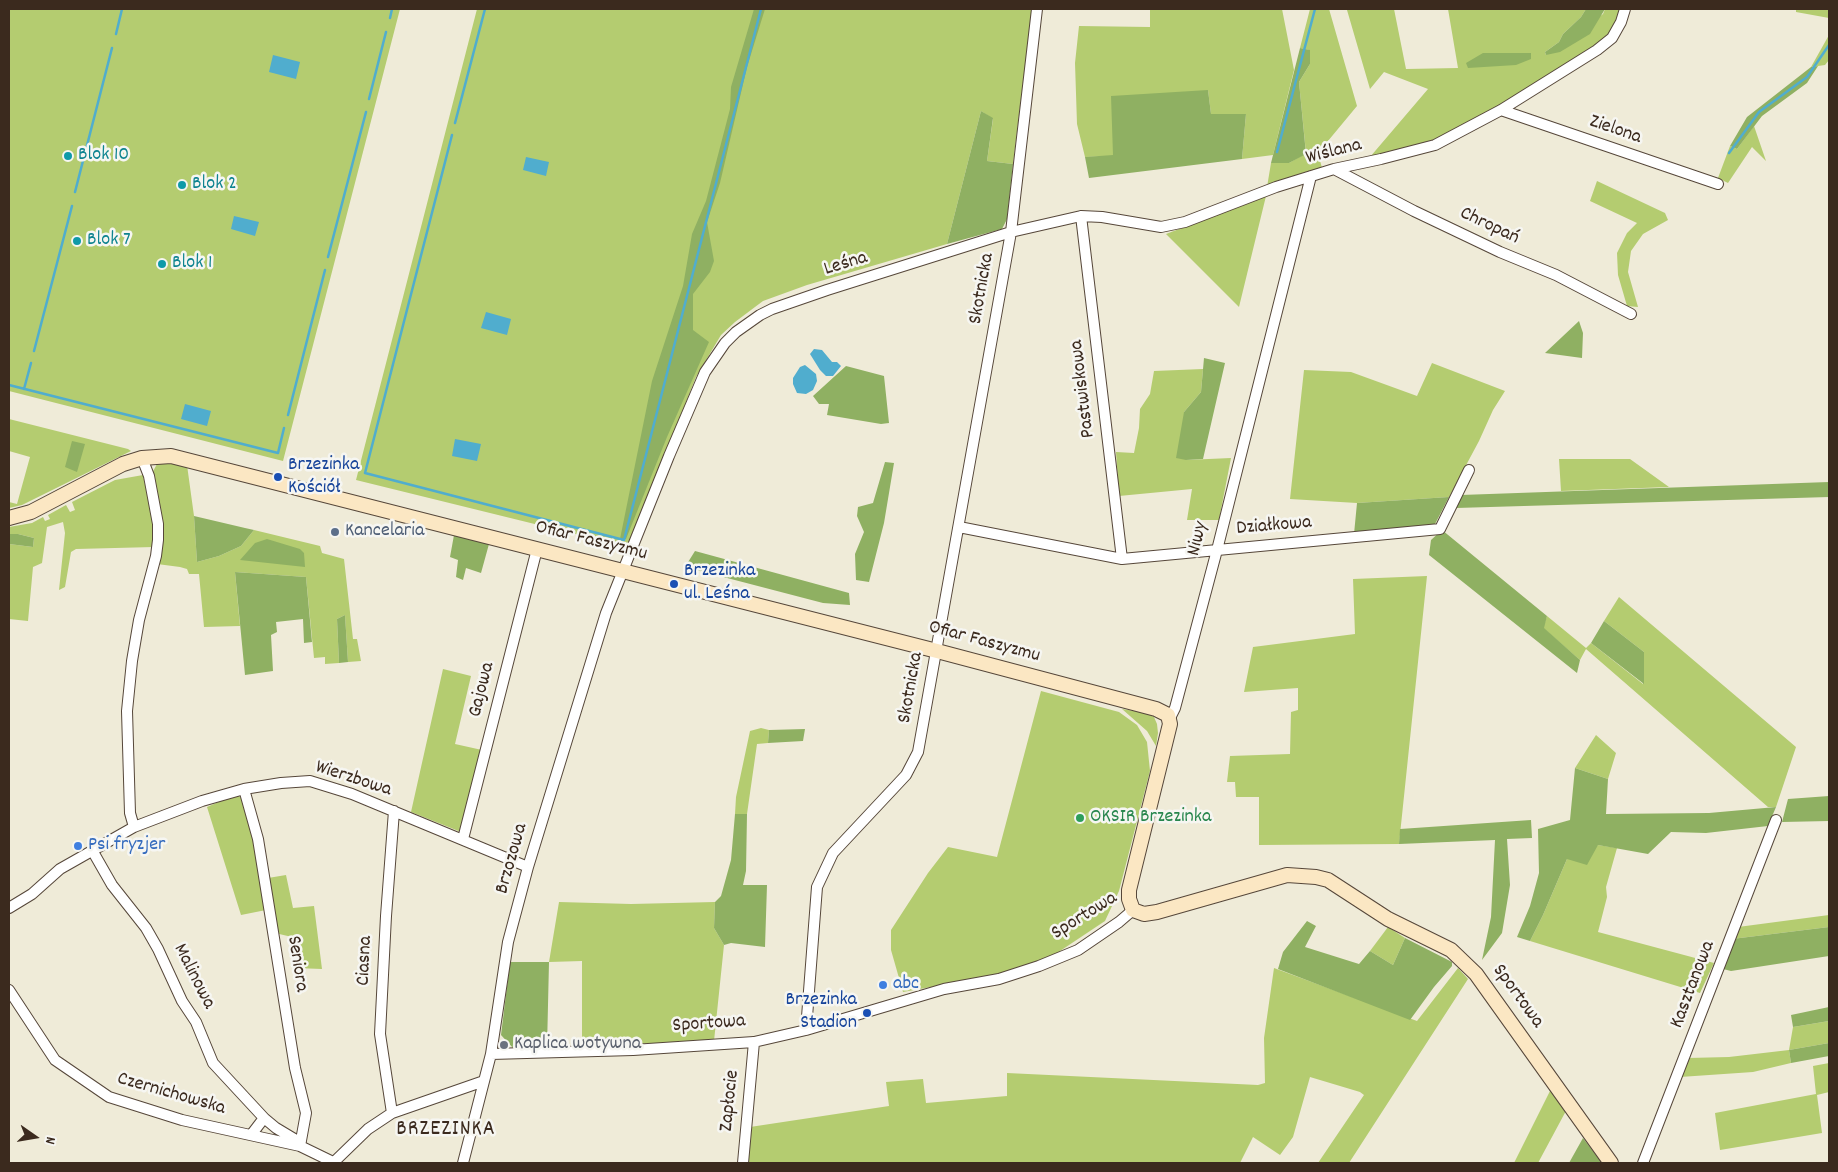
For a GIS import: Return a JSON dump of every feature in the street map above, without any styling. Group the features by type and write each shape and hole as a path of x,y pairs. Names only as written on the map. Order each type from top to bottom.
{"street":[{"path":"1011,232 1037,9"},
{"name":"Wiślana","path":"1011,232 1081,216 1102,217 1161,227 1185,222 1276,187 1334,169 1435,145 1501,110 1597,50 1612,38 1626,9"},
{"name":"Zielona","path":"1501,110 1718,184"},
{"name":"Chropań","path":"1334,169 1414,211 1556,276 1631,314"},
{"name":"Niwy","path":"1133,910 1129,900 1129,890 1170,718 1217,550 1312,176"},
{"name":"Pastwiskowa","path":"1081,216 1122,559"},
{"name":"Skotnicka","path":"806,1030 818,886 833,853 906,775 918,752 1011,232"},
{"name":"Leśna","path":"624,571 669,456 705,372 725,343 736,332 760,314 796,300 1011,232"},
{"name":"Ofiar Faszyzmu","path":"9,518 31,512 105,473 142,458 157,455 184,458 937,651 1156,709 1170,718"},
{"path":"134,827 130,813 127,711 132,661 139,620 156,556 158,540 158,524 149,476 142,458"},
{"name":"Działkowa","path":"959,527 1122,559 1440,529 1469,470"},
{"name":"Gajowa","path":"463,840 537,549"},
{"name":"Brzozowa","path":"464,1163 491,1054 508,942 528,866 606,613 624,571"},
{"name":"Wierzbowa","path":"9,908 32,894 60,869 134,827 244,789 310,781 352,794 528,866"},
{"name":"Seniora","path":"244,789 258,839 295,1068 306,1113 300,1146"},
{"name":"Ciasna","path":"392,1113 380,1034 394,811"},
{"name":"Kasztanowa","path":"1643,1163 1776,820"},
{"name":"Malinowa","path":"92,850 112,884 150,934 182,1001 196,1022 213,1062 264,1118 296,1140 300,1146"},
{"name":"Sportowa","path":"491,1054 633,1050 754,1042 806,1030 944,989 999,979 1039,966 1078,950 1133,910 1144,914 1156,912 1287,876 1316,877 1328,880 1388,919 1451,950 1476,974 1610,1163"},
{"name":"Czernichowska","path":"9,990 55,1060 108,1096 182,1120 300,1146 334,1162"},
{"name":"Zapłocie","path":"743,1163 754,1042"},
{"path":"334,1162 368,1128 392,1113 484,1081"},
{"path":"251,1135 264,1118"}],"green space":[{"path":"9,9 400,9 283,461 9,391"},
{"path":"477,9 1032,9 1013,164 987,161 993,119 981,111 947,244 807,285 763,301 721,335 696,377 628,547 356,480"},
{"path":"754,9 765,9 747,67 720,183 707,222 714,261 710,272 693,294 693,330 709,342 667,437 626,539 620,539 652,381 683,286 692,234 706,201 730,109 731,87"},
{"path":"1150,9 1282,9 1294,70 1273,155 1242,159 1246,114 1211,114 1208,90 1113,156 1085,157 1077,124 1075,63 1079,26 1150,27"},
{"path":"1310,9 1329,9 1357,106 1318,153 1322,168 1267,187 1271,163 1289,163 1306,153 1299,82 1310,64 1309,50 1300,48"},
{"path":"1394,9 1406,69 1458,68 1448,9 1586,9 1581,17 1563,34 1559,42 1545,52 1546,55 1603,14 1605,9 1622,9 1609,37 1496,109 1433,140 1370,157 1428,89 1384,72 1370,89 1347,10"},
{"path":"1586,9 1605,9 1590,34 1560,52 1546,55 1545,52 1559,42 1563,34 1581,17"},
{"path":"1796,9 1829,9 1829,18 1796,12"},
{"path":"1829,35 1829,60 1825,65 1811,67"},
{"path":"1300,48 1310,50 1310,64 1299,82 1306,154 1289,163 1271,163"},
{"path":"1483,53 1531,53 1531,59 1516,65 1468,68 1466,63"},
{"path":"1818,66 1807,83 1762,116 1737,149 1730,146 1747,117 1811,67"},
{"path":"1208,90 1211,114 1246,114 1242,159 1089,178 1085,157 1113,155 1111,96"},
{"path":"981,111 993,118 987,161 1013,164 1007,219 1002,229 947,244"},
{"path":"1754,126 1766,161 1752,147 1728,183 1718,178 1730,146 1737,149"},
{"path":"1597,181 1665,213 1668,220 1643,234 1631,251 1628,272 1638,307 1627,306 1618,275 1617,253 1627,233 1637,223 1590,201"},
{"path":"1266,196 1239,307 1166,234"},
{"path":"1579,321 1583,333 1582,358 1545,353"},
{"path":"1204,358 1225,363 1203,459 1186,460 1176,458 1184,412 1201,392"},
{"path":"1432,363 1505,391 1493,410 1449,497 1357,503 1290,499 1304,370 1351,372 1417,396"},
{"path":"846,366 884,376 889,423 881,424 827,415 829,404 819,404 813,396"},
{"path":"1203,369 1201,392 1184,412 1186,460 1231,458 1219,520 1187,520 1192,489 1119,496 1116,452 1134,453 1139,428 1140,409 1150,394 1154,371"},
{"path":"9,419 131,451 22,505 9,508 9,502 17,504 30,457 9,451"},
{"path":"72,441 85,444 77,472 65,467"},
{"path":"1559,459 1630,459 1669,487 1561,491"},
{"path":"169,462 187,465 194,516 197,562 219,556 241,546 254,530 320,546 322,553 344,559 353,639 357,639 361,661 348,662 345,615 337,619 339,663 325,664 325,657 314,658 306,577 235,572 240,626 204,627 199,574 189,574 187,569 180,567 157,564 151,475 157,464"},
{"path":"885,462 894,463 884,523 869,582 856,580 855,554 864,532 857,516 858,507 873,503"},
{"path":"143,475 153,524 154,547 76,549 71,552 65,587 59,590 65,533 63,522 47,527 42,563 33,567 28,621 9,619 9,544 33,547 34,538 9,534 9,527 32,523 43,517 45,521 50,519 48,515 66,505 70,512 75,510 72,502 115,480"},
{"path":"1829,482 1829,497 1456,508 1461,495"},
{"path":"1449,497 1435,524 1426,527 1354,534 1357,503"},
{"path":"194,516 254,530 241,546 219,556 197,562"},
{"path":"1442,530 1547,616 1544,628 1580,660 1577,673 1429,555 1431,540"},
{"path":"9,534 34,538 33,547 9,544"},
{"path":"454,535 489,544 481,573 466,568 463,580 456,577 458,560 450,557"},
{"path":"267,539 300,549 304,553 305,567 240,560 255,543"},
{"path":"695,551 849,593 850,605 823,603 685,567"},
{"path":"235,572 306,577 312,642 304,643 303,619 276,622 277,632 271,635 273,671 245,675"},
{"path":"1427,576 1399,844 1259,845 1259,797 1236,797 1235,782 1227,782 1230,756 1290,754 1291,712 1298,710 1298,688 1244,692 1253,647 1355,634 1353,579"},
{"path":"1619,597 1796,747 1776,807 1768,807 1586,649 1580,660 1543,628 1547,616 1586,648 1591,643 1643,684 1644,652 1604,621"},
{"path":"345,615 348,662 339,663 337,619"},
{"path":"1604,621 1644,652 1644,684 1591,643"},
{"path":"443,669 471,676 455,744 482,750 461,832 411,812"},
{"path":"1041,691 1119,712 1137,725 1147,742 1150,771 1119,891 1105,921 1054,955 998,975 903,992 891,950 891,930 928,873 948,847 997,857"},
{"path":"1122,709 1147,713 1154,717 1158,733 1156,746 1147,731"},
{"path":"761,728 769,730 768,743 757,744 747,814 735,814 736,797 750,731"},
{"path":"805,729 803,741 768,743 769,730"},
{"path":"1596,735 1616,753 1608,779 1575,768"},
{"path":"1575,768 1608,779 1606,814 1709,813 1776,807 1768,826 1706,833 1671,832 1648,854 1598,845 1587,865 1567,859 1530,941 1517,937 1530,906 1539,873 1538,829 1570,820"},
{"path":"237,794 242,799 254,837 266,910 241,915 207,807"},
{"path":"1829,796 1829,821 1782,822 1788,799"},
{"path":"735,814 747,814 746,871 743,885 767,885 765,947 731,943 724,945 714,928 715,902 721,896 731,860"},
{"path":"1531,820 1532,838 1507,839 1510,885 1502,933 1482,960 1491,917 1495,840 1399,844 1400,829"},
{"path":"1598,845 1617,848 1606,887 1607,897 1598,932 1714,963 1700,993 1530,941 1567,859"},
{"path":"286,875 293,908 314,906 322,969 296,968 292,937 275,933 268,878"},
{"path":"559,902 631,904 715,902 714,928 724,945 714,1041 582,1046 582,961 549,962"},
{"path":"1829,915 1829,927 1732,939 1738,927"},
{"path":"1307,921 1316,926 1305,947 1359,964 1370,951 1393,965 1405,938 1452,962 1452,966 1410,1020 1278,969 1283,952"},
{"path":"1388,927 1405,938 1393,965 1370,951"},
{"path":"1829,927 1829,956 1731,971 1723,969 1732,939"},
{"path":"510,962 549,962 547,1048 513,1048 501,1035"},
{"path":"1274,968 1417,1021 1458,968 1468,979 1349,1163 1318,1163 1364,1095 1360,1092 1310,1077 1293,1137 1280,1155 1253,1137 1240,1163 748,1163 750,1127 889,1106 886,1082 923,1079 926,1103 1007,1096 1007,1073 1258,1085 1265,1083 1264,1038"},
{"path":"1829,1007 1829,1021 1793,1027 1791,1015"},
{"path":"1829,1021 1829,1043 1789,1050 1793,1027"},
{"path":"1829,1043 1829,1056 1791,1063 1789,1050"},
{"path":"1789,1050 1791,1063 1753,1072 1680,1077 1688,1058 1729,1057"},
{"path":"1829,1063 1829,1092 1817,1095 1822,1133 1720,1150 1715,1113 1816,1094 1813,1066"},
{"path":"1551,1089 1567,1109 1538,1163 1514,1163"},
{"path":"1583,1138 1602,1163 1569,1163"}],"water":[{"path":"273,55 300,62 296,79 269,72"},
{"path":"526,157 549,162 546,176 523,170"},
{"path":"234,216 259,222 255,236 231,229"},
{"path":"486,312 511,319 507,335 481,328"},
{"path":"814,349 822,350 832,362 837,362 841,366 833,376 826,376 820,370 810,354"},
{"path":"805,365 816,374 817,381 813,390 806,394 797,393 793,384 793,378 800,367"},
{"path":"185,404 211,411 207,426 181,419"},
{"path":"455,439 481,444 477,461 452,456"}],"waterway":[{"path":"116,34 122,9"},
{"path":"390,18 392,9"},
{"path":"455,123 485,9"},
{"path":"452,135 365,473 624,540 761,9"},
{"path":"1277,152 1315,9"},
{"path":"369,99 386,32"},
{"path":"1729,153 1759,112 1807,77 1829,45"},
{"path":"75,192 112,48"},
{"path":"328,257 366,112"},
{"path":"34,351 72,206"},
{"path":"288,415 325,270"},
{"path":"24,389 31,363"},
{"path":"9,385 278,453 284,428"}],"place":[{"name":"Blok 10","path":"68,156"},
{"name":"Blok 2","path":"182,185"},
{"name":"Blok 7","path":"77,241"},
{"name":"Blok 1","path":"162,264"},
{"name":"Brzezinka Kościół","path":"278,477"},
{"name":"Kancelaria","path":"335,532"},
{"name":"Brzezinka ul. Leśna","path":"674,584"},
{"name":"OKSIR Brzezinka","path":"1080,818"},
{"name":"Psi fryzjer","path":"78,846"},
{"name":"abc","path":"883,985"},
{"name":"Brzezinka Stadion","path":"867,1013"},
{"name":"Kaplica wotywna","path":"504,1045"}],"district":[{"name":"BRZEZINKA","path":"446,1131"}]}
